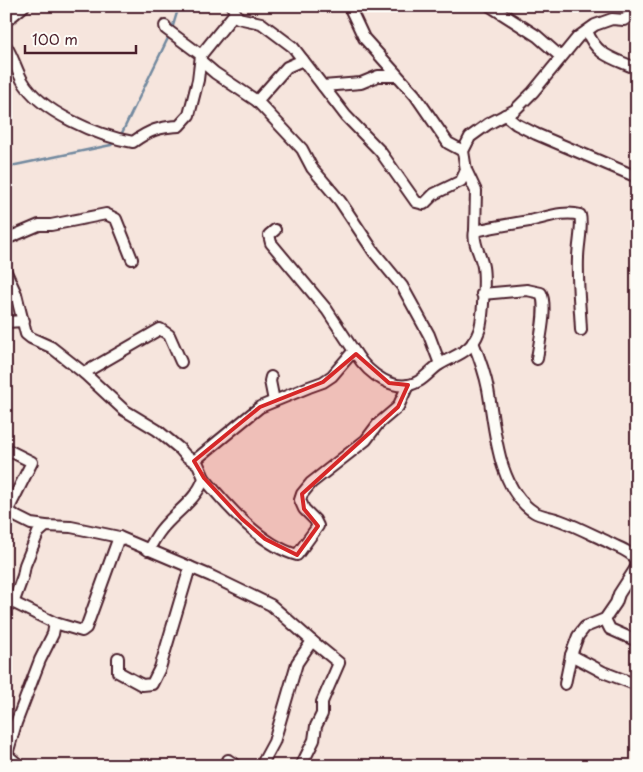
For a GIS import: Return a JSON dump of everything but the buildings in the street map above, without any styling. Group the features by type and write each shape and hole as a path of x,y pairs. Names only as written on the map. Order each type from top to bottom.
{"street":[{"path":"6,21 24,6"},
{"path":"349,6 364,38 415,95 448,143 464,151"},
{"path":"490,6 537,36 561,57"},
{"path":"6,46 13,56 22,81 45,106 88,129 118,140 133,142 161,127 179,126 189,115 201,58 234,10 238,18 261,23 293,47 346,116 380,151 416,202 424,204 434,194 461,181 466,170"},
{"path":"275,230 269,235 271,242 327,310 362,363 389,383 408,385 419,382 440,364 463,354 479,333 482,320 483,270 474,237 476,191 466,170 464,151 470,137 488,124 515,110 533,92 578,37 595,25 612,19 624,20 637,10"},
{"path":"165,26 166,30 201,58 216,73 257,101 302,149 312,168 340,201 374,252 402,286 429,335 440,364"},
{"path":"587,31 592,44 600,51 637,69"},
{"path":"257,101 287,67 303,60"},
{"path":"323,86 361,82 378,76 397,76"},
{"path":"506,115 516,124 536,134 637,177"},
{"path":"475,231 508,223 564,214 574,213 580,215 581,227 578,259 581,330"},
{"path":"6,239 39,225 51,225 106,214 116,219 132,259"},
{"path":"6,272 16,294 26,334 51,347 84,373 124,410 157,430 180,448 186,456 198,464 204,478 236,513 265,539 297,555 318,526 304,509 300,500 302,494 311,483 366,440 378,424 398,407 408,385"},
{"path":"482,294 527,290 541,293 543,312 537,359"},
{"path":"6,322 24,320"},
{"path":"84,373 160,328 168,335 181,362"},
{"path":"473,342 487,387 502,463 509,484 520,500 535,512 562,521 628,551 637,560"},
{"path":"194,461 260,408 323,382 332,376 350,355 356,354"},
{"path":"271,377 274,401"},
{"path":"6,449 32,462 7,509 17,516 32,524 71,527 118,537 190,567 271,605 339,663 322,702 322,714 316,726 314,740 301,766"},
{"path":"148,550 161,530 189,501 204,478"},
{"path":"8,602 15,598 25,565 38,533 46,526"},
{"path":"8,602 55,623 82,631 86,628 118,537"},
{"path":"565,684 571,656 578,636 585,627 605,619 637,566"},
{"path":"118,658 118,672 142,685 152,684 160,668 190,567"},
{"path":"605,619 610,629 637,641"},
{"path":"20,766 7,754 40,660 53,634 55,623"},
{"path":"261,766 274,742 297,663 312,641"},
{"path":"571,656 603,672 637,685"},
{"path":"226,766 228,760 237,766"}],"highlighted area":[{"path":"356,354 389,383 408,385 398,407 302,494 304,509 318,526 297,555 265,539 242,519 204,478 194,461 260,407 323,382"}],"waterway":[{"path":"172,29 179,6"},
{"path":"120,137 169,36"},
{"path":"6,167 111,145 116,141"}]}
